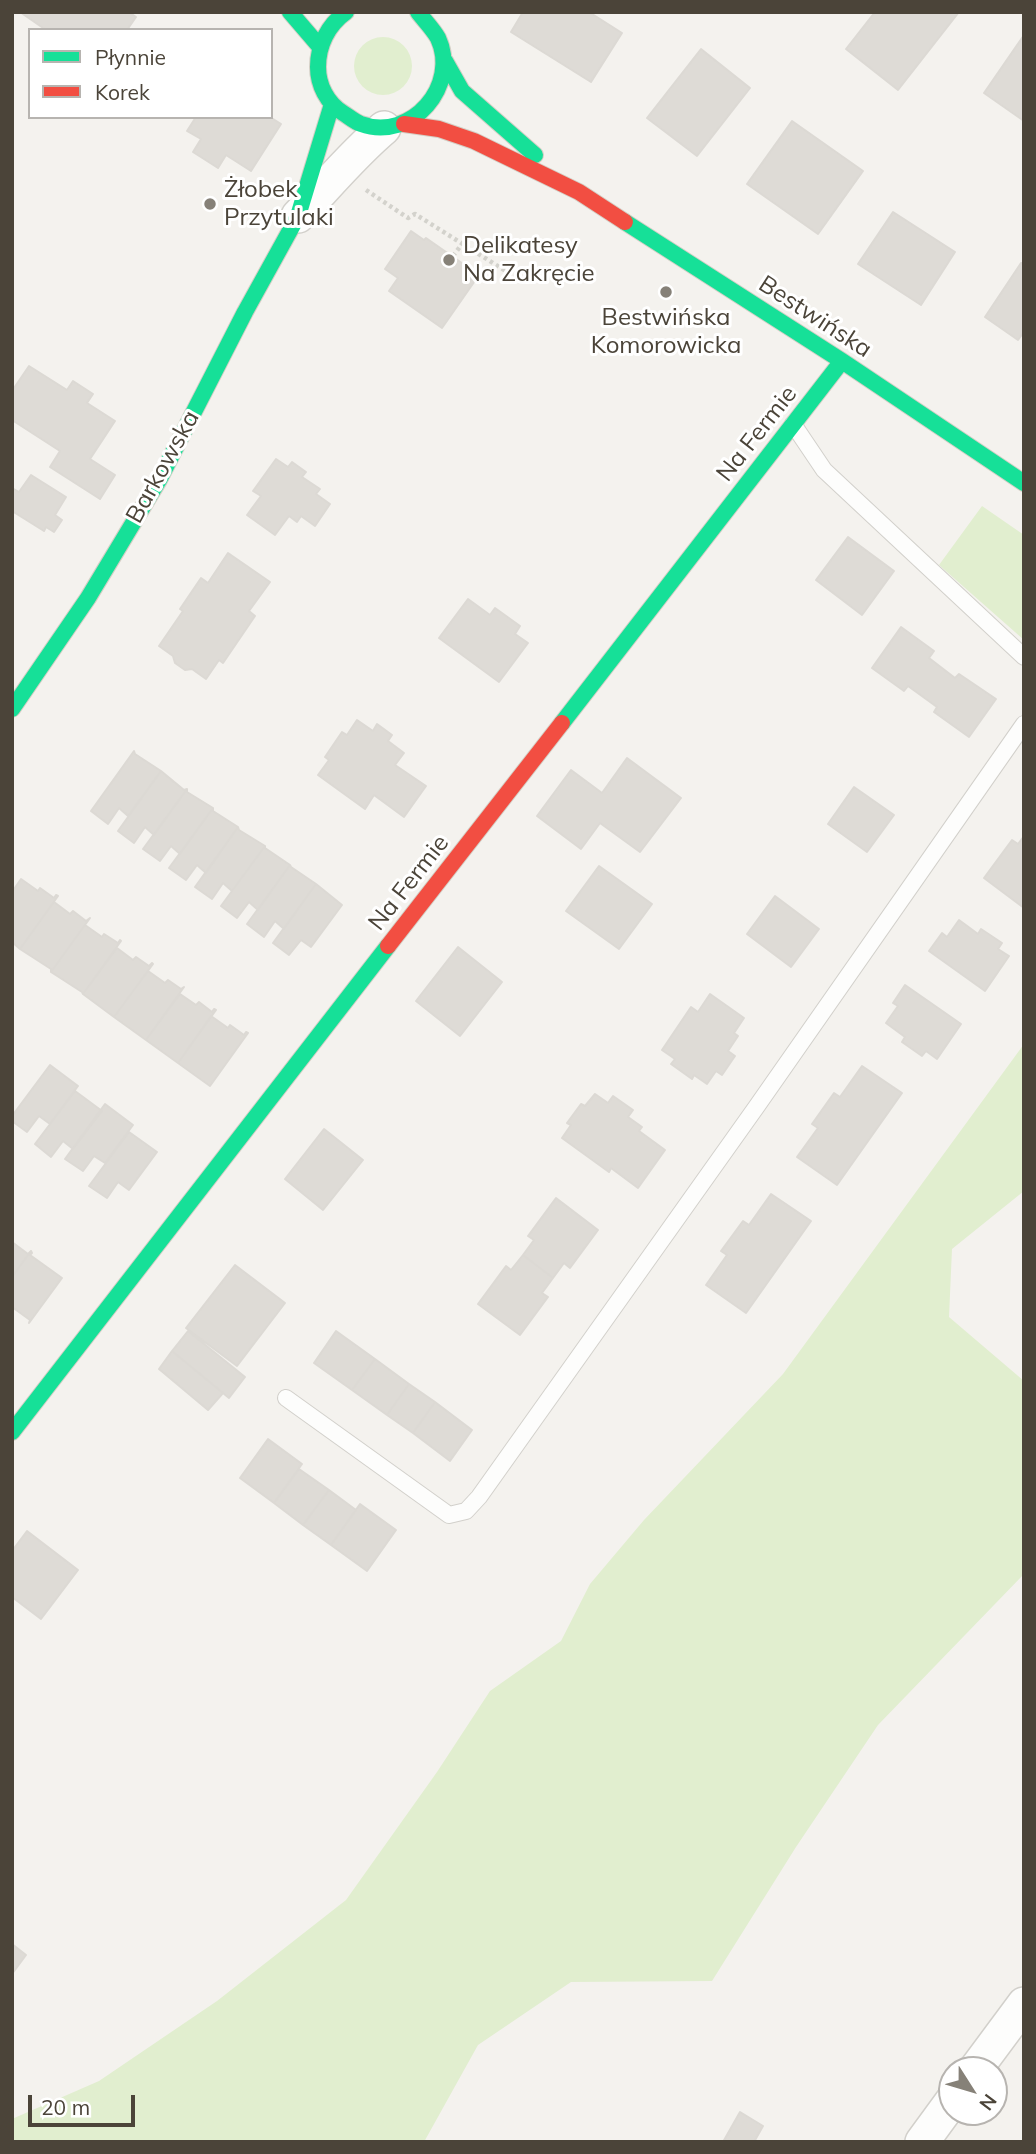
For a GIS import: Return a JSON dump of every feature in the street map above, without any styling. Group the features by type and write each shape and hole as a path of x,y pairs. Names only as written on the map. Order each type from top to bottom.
{"street":[{"path":"290,12 320,47"},
{"path":"331,104 321,87 318,67 320,47 328,29 346,12"},
{"path":"394,126 421,114 434,99 442,81 445,61 441,42 431,24 418,12"},
{"path":"441,42 447,23"},
{"name":"Bestwińska","path":"445,61 462,91 579,192"},
{"name":"Bestwińska","path":"331,104 346,117 364,126 439,129 474,141 579,192 842,361 1024,483"},
{"name":"Barkowska","path":"12,709 88,598 159,480 245,312 298,216 331,104"},
{"name":"Barkowska","path":"298,216 361,147 394,126"},
{"name":"Na Fermie","path":"12,1432 842,361"},
{"path":"985,2056 1024,2004"},
{"path":"922,2142 938,2120"}],"lane":[{"path":"793,424 824,470 1024,657"},
{"path":"286,1398 449,1515 466,1511 479,1497 750,1118 1024,724"}],"path":[{"path":"365,189 408,218 415,214 520,280"},
{"path":"453,256 462,243"}],"green space":[{"path":"377,37 389,37 404,45 412,60 412,72 404,87 389,95 377,95 362,87 354,72 354,60 362,45"},
{"path":"982,506 1024,535 1024,640 939,565"},
{"path":"1024,1044 1024,1191 952,1249 949,1317 1024,1381 1024,1574 878,1725 796,1847 712,1981 571,1982 478,2045 424,2142 12,2142 12,2119 99,2081 217,2001 346,1900 437,1772 490,1691 561,1641 590,1584 644,1520 783,1374"}],"building":[{"path":"20,12 129,12 136,17 128,28 43,28"},
{"path":"523,12 589,12 622,33 591,82 511,32"},
{"path":"875,12 959,12 898,90 846,49"},
{"path":"1024,35 1024,121 984,93"},
{"path":"701,49 750,88 697,156 647,118"},
{"path":"195,119 273,119 281,124 251,171 226,155 218,168 193,152 201,139 187,131"},
{"path":"792,121 863,171 818,234 747,184"},
{"path":"893,212 955,252 921,305 858,264"},
{"path":"411,231 424,240 426,238 479,275 442,328 389,291 398,278 385,269"},
{"path":"1021,263 1024,264 1024,332 1018,340 985,317"},
{"path":"29,366 67,390 73,381 93,394 87,403 115,421 90,459 115,475 100,499 50,467 60,451 12,420 12,391"},
{"path":"276,459 288,467 292,462 306,472 302,477 320,489 316,494 330,504 315,526 301,516 297,522 289,516 275,535 247,515 261,496 253,491"},
{"path":"31,475 66,497 55,515 62,520 54,532 46,527 44,531 12,511 12,488 19,492"},
{"path":"848,537 894,571 862,615 816,580"},
{"path":"228,553 270,582 249,611 255,616 223,663 219,660 206,679 192,669 185,670 175,663 173,656 159,646 201,578 208,583"},
{"path":"468,599 490,615 495,608 520,626 515,634 528,643 499,682 439,638"},
{"path":"901,627 934,651 929,658 955,678 959,674 996,699 969,737 934,712 937,707 908,686 904,691 872,668"},
{"path":"357,720 373,731 377,724 392,735 388,741 404,753 395,765 426,786 404,817 374,795 365,809 318,775 329,760 325,757 342,732 347,735"},
{"path":"134,751 161,771 128,816 119,808 108,824 91,811"},
{"path":"627,758 681,798 640,852 600,823 581,849 537,816 571,770 602,793"},
{"path":"161,771 184,790 187,789 154,835 145,827 134,843 118,831"},
{"path":"854,787 894,815 867,852 828,824"},
{"path":"187,789 187,792 213,808 180,854 171,846 160,861 143,849"},
{"path":"213,808 213,811 238,827 206,873 197,865 186,880 169,868"},
{"path":"238,827 265,846 232,891 223,883 212,899 195,887"},
{"path":"1024,836 1024,908 984,878 1012,840 1018,844"},
{"path":"265,846 290,865 258,910 249,902 237,918 221,906"},
{"path":"290,865 316,884 284,929 275,921 264,937 247,924"},
{"path":"599,866 652,904 619,949 566,911"},
{"path":"21,879 38,891 40,888 54,898 58,896 20,949 12,942 12,892"},
{"path":"316,884 342,905 311,947 301,940 289,955 273,943"},
{"path":"775,896 819,929 791,967 747,934"},
{"path":"54,902 70,914 73,911 86,921 90,918 51,972 51,969 20,949"},
{"path":"959,920 978,934 981,929 1002,943 998,949 1009,956 985,991 929,951 942,933 947,937"},
{"path":"85,925 102,937 104,934 118,943 121,941 83,994 51,972"},
{"path":"458,947 502,982 460,1036 416,1001"},
{"path":"117,948 133,960 136,957 149,966 153,964 114,1017 83,994"},
{"path":"148,971 165,983 168,980 181,989 184,987 146,1040 114,1017"},
{"path":"905,985 961,1024 937,1059 926,1051 922,1056 902,1042 905,1037 886,1023 898,1006 893,1003"},
{"path":"180,994 196,1005 199,1002 212,1012 216,1010 178,1063 146,1040"},
{"path":"710,994 744,1018 734,1033 738,1036 728,1051 735,1056 722,1075 716,1071 707,1084 694,1075 692,1079 671,1064 675,1059 662,1050 691,1007 698,1012"},
{"path":"211,1016 228,1028 230,1025 244,1035 248,1033 210,1086 178,1063"},
{"path":"50,1065 78,1086 50,1124 39,1116 27,1132 12,1121 12,1116"},
{"path":"862,1066 902,1093 837,1185 797,1157 818,1128 812,1124 834,1093 840,1097"},
{"path":"75,1091 102,1111 73,1149 63,1141 51,1157 35,1144"},
{"path":"595,1094 608,1103 613,1096 633,1110 628,1117 642,1127 639,1131 665,1150 638,1188 611,1168 609,1172 562,1138 571,1125 567,1123 581,1104 585,1106"},
{"path":"105,1104 133,1125 105,1163 94,1156 83,1171 65,1159"},
{"path":"324,1129 363,1160 323,1210 285,1179"},
{"path":"129,1132 157,1152 129,1190 118,1182 107,1198 89,1186"},
{"path":"771,1194 811,1221 746,1313 706,1285 727,1255 721,1251 743,1221 749,1225"},
{"path":"556,1198 598,1230 570,1268 564,1263 553,1278 523,1255 534,1240 528,1236"},
{"path":"12,1242 28,1254 31,1251 12,1277"},
{"path":"31,1251 30,1255 62,1278 29,1323 30,1320 12,1307 12,1277"},
{"path":"523,1255 553,1278 542,1293 548,1297 520,1335 478,1304 506,1266 511,1270"},
{"path":"235,1265 285,1303 237,1366 186,1328"},
{"path":"188,1331 245,1377 229,1398 172,1351"},
{"path":"336,1331 375,1359 352,1390 314,1363"},
{"path":"172,1351 223,1393 208,1410 159,1369"},
{"path":"375,1359 409,1384 387,1415 352,1390"},
{"path":"409,1384 435,1402 413,1433 387,1415"},
{"path":"435,1402 472,1430 450,1461 413,1433"},
{"path":"268,1439 302,1464 274,1503 240,1478"},
{"path":"299,1469 329,1490 303,1525 274,1503"},
{"path":"329,1490 356,1510 331,1545 303,1525"},
{"path":"360,1504 396,1530 367,1571 331,1545"},
{"path":"27,1531 78,1570 41,1619 12,1597 12,1551"},
{"path":"12,1944 26,1955 12,1974"},
{"path":"740,2112 763,2126 754,2142 723,2142"}],"traffic: fast":[{"path":"290,12 320,47"},
{"path":"346,12 329,29 322,43 318,59 320,80 324,93 337,109 359,123 380,127 398,125 414,117 437,91 443,56 438,38 418,12"},
{"path":"445,61 462,91 535,155"},
{"path":"12,709 88,598 159,480 245,312 298,216 332,104"},
{"path":"625,222 842,361 1024,483"},
{"path":"562,723 842,361"},
{"path":"12,1432 388,946"}],"traffic: jam":[{"path":"404,124 439,129 474,141 579,192 625,222"},
{"path":"388,946 562,723"}],"place":[{"name":"Żłobek Przytulaki","path":"210,204"},
{"name":"Delikatesy Na Zakręcie","path":"449,260"},
{"name":"Bestwińska Komorowicka","path":"666,292"}]}
